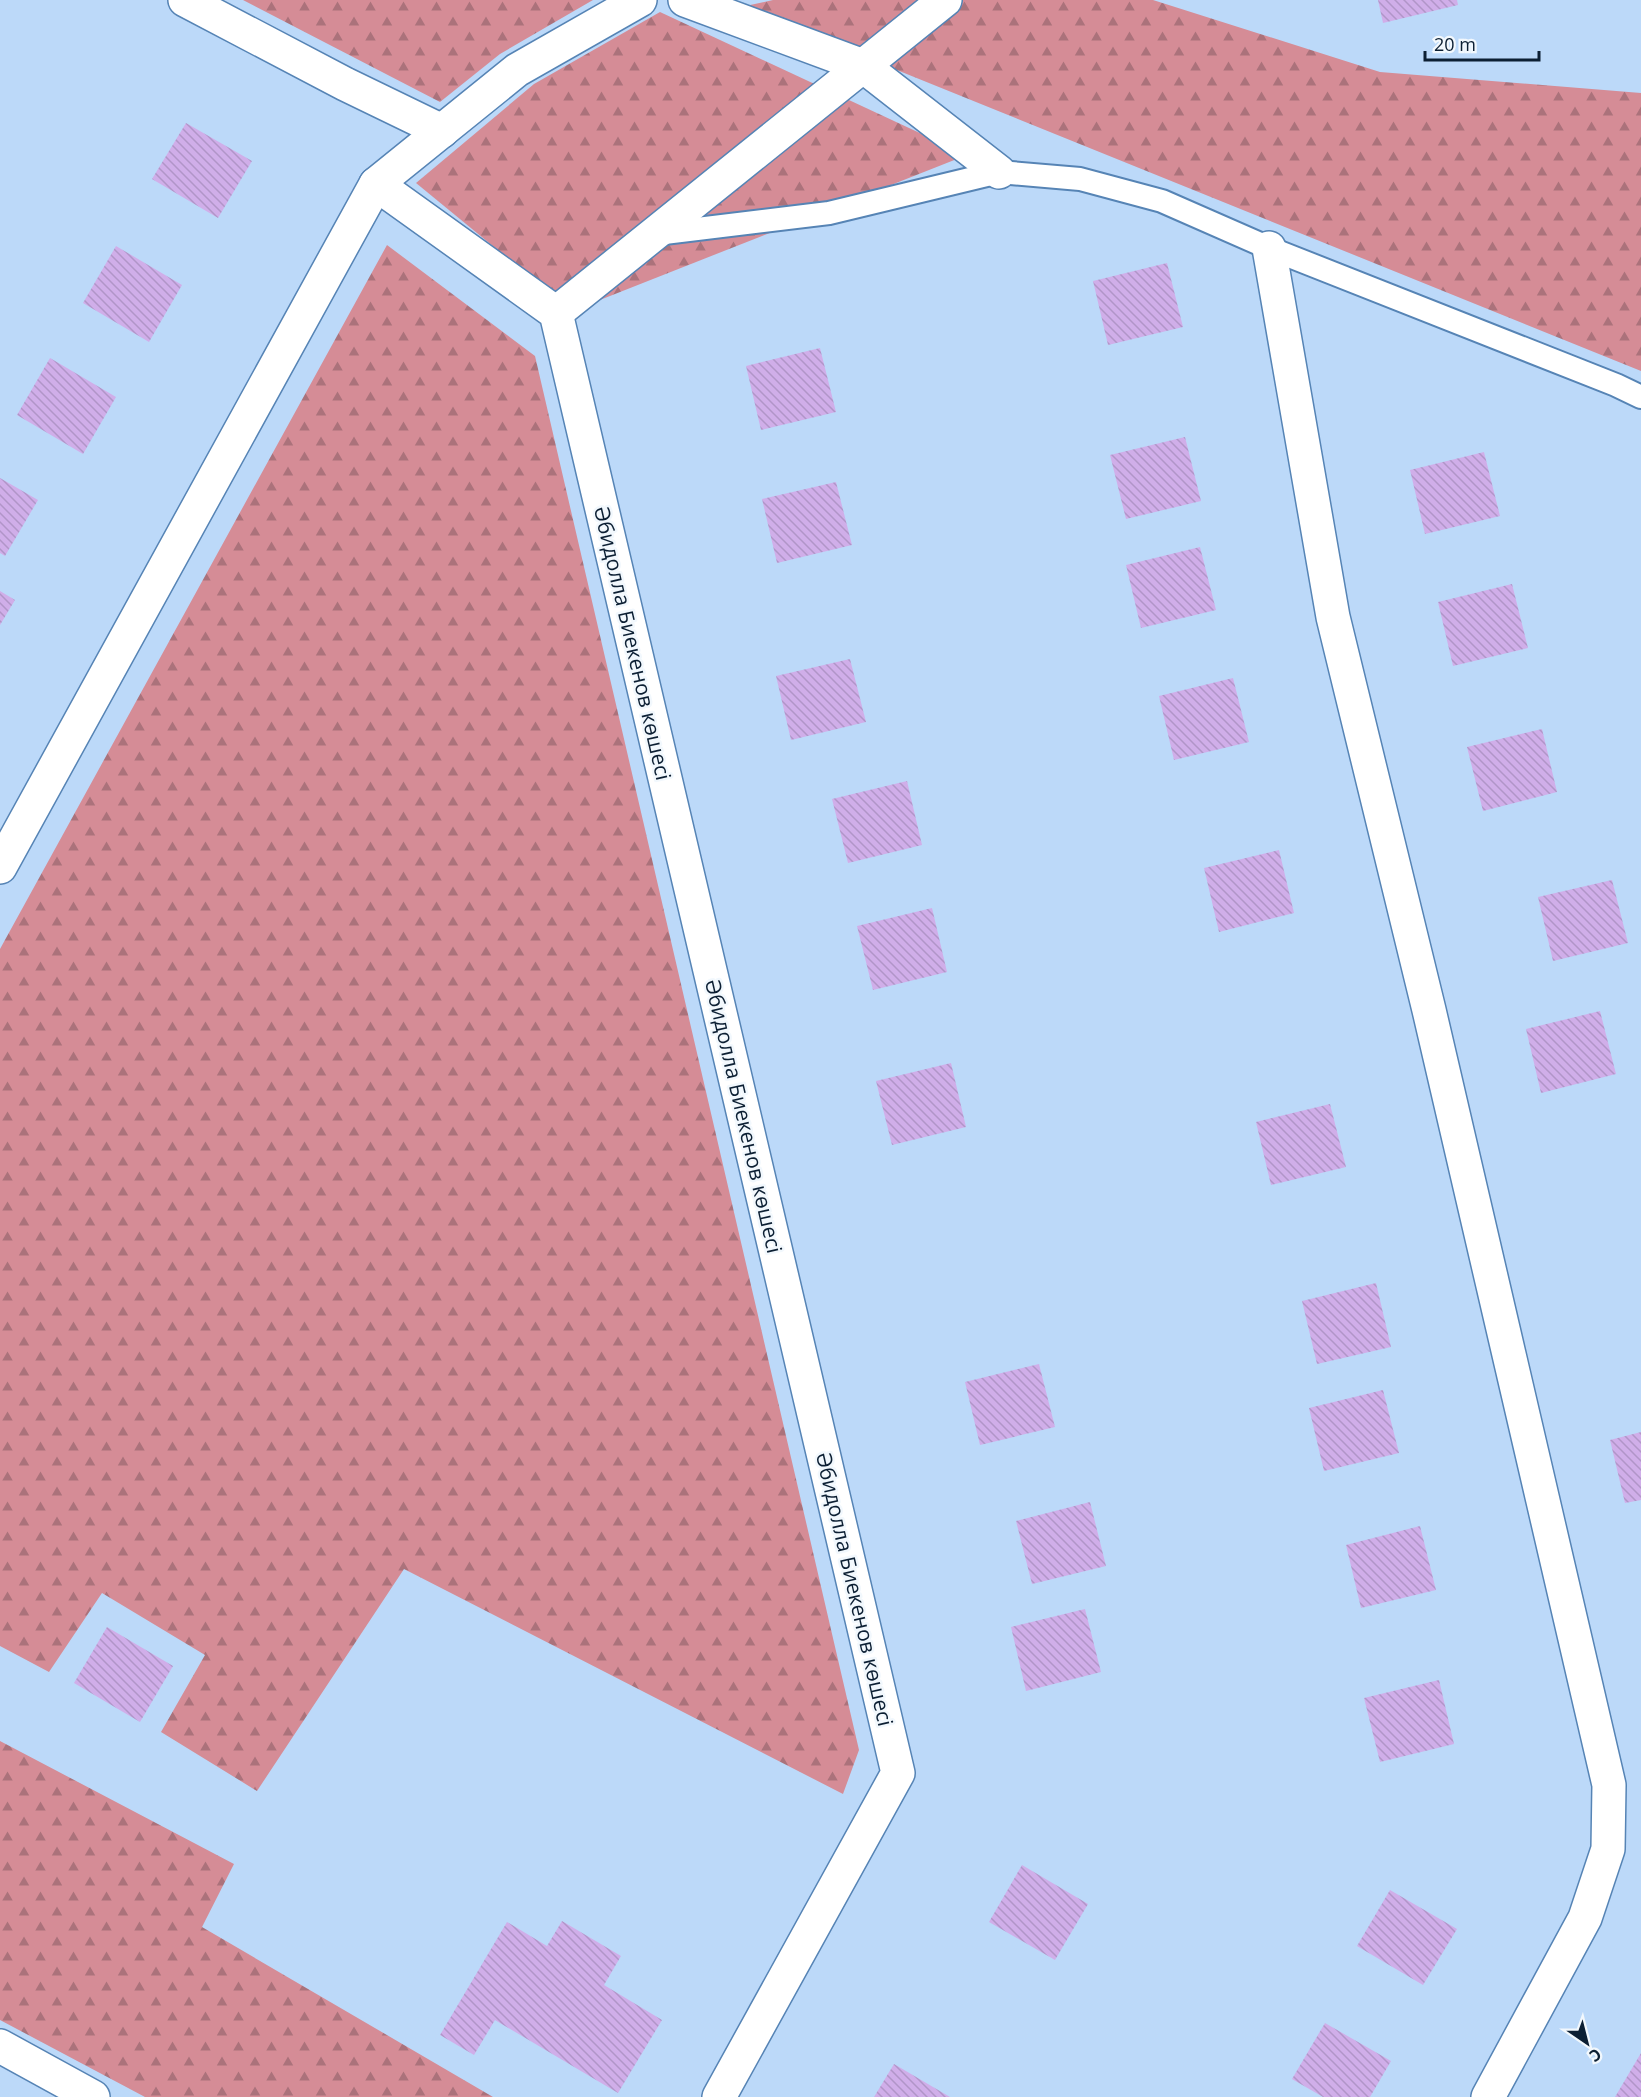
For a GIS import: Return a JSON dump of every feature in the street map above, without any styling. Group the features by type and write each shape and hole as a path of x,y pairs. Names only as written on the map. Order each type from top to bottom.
{"street":[{"path":"185,0 345,84 442,130"},
{"path":"0,867 376,184 517,70 640,0"},
{"path":"685,0 862,66 999,172"},
{"path":"376,184 556,313 945,0"},
{"path":"1269,248 1333,617 1429,1010 1609,1785 1608,1849 1585,1918 1488,2097"},
{"name":"Әбидолла Биекенов көшесі","path":"556,313 898,1773 719,2097"},
{"path":"0,2046 93,2097"}],"lane":[{"path":"652,234 829,213 999,172 1080,179 1162,201 1269,248 1616,385 1641,398"}],"green space":[{"path":"243,0 593,0 500,54 440,102"},
{"path":"773,0 1153,0 1380,72 1641,93 1641,371 741,7"},
{"path":"660,12 967,155 572,311 416,183 534,84"},
{"path":"387,245 535,356 859,1750 843,1794 404,1569 257,1791 161,1732 205,1655 102,1593 49,1672 0,1646 0,949"},
{"path":"0,1741 234,1864 202,1927 493,2097 145,2097 0,2020"}],"building":[{"path":"1378,0 1457,0 1458,5 1383,23"},
{"path":"186,123 252,161 218,218 152,179"},
{"path":"116,246 182,285 149,342 83,303"},
{"path":"1167,263 1183,327 1108,345 1093,281"},
{"path":"820,348 836,412 761,430 746,366"},
{"path":"50,358 116,397 83,454 17,415"},
{"path":"1185,437 1201,501 1126,519 1110,455"},
{"path":"1484,452 1500,516 1425,534 1410,470"},
{"path":"0,478 38,500 5,556 0,553"},
{"path":"836,482 852,545 777,563 762,499"},
{"path":"1200,547 1216,610 1141,628 1126,565"},
{"path":"1512,584 1528,648 1453,666 1438,602"},
{"path":"0,591 15,600 0,625"},
{"path":"850,659 866,722 791,740 776,676"},
{"path":"1233,678 1249,742 1174,760 1159,696"},
{"path":"1542,729 1557,792 1483,811 1467,747"},
{"path":"907,781 922,845 848,863 832,799"},
{"path":"1279,850 1294,913 1219,932 1204,868"},
{"path":"1612,880 1628,943 1553,961 1538,897"},
{"path":"932,908 947,972 873,990 857,926"},
{"path":"1600,1011 1616,1074 1541,1093 1526,1029"},
{"path":"951,1063 966,1127 892,1145 876,1081"},
{"path":"1330,1104 1346,1167 1271,1185 1256,1122"},
{"path":"1376,1283 1391,1347 1317,1364 1302,1301"},
{"path":"1039,1364 1055,1427 980,1445 965,1382"},
{"path":"1383,1390 1399,1453 1324,1471 1309,1408"},
{"path":"1641,1432 1641,1500 1625,1503 1610,1440"},
{"path":"1090,1502 1106,1566 1032,1584 1016,1521"},
{"path":"1420,1526 1436,1590 1361,1608 1346,1545"},
{"path":"1085,1609 1101,1672 1026,1691 1011,1627"},
{"path":"107,1627 173,1666 140,1722 74,1683"},
{"path":"1439,1680 1454,1744 1380,1762 1364,1698"},
{"path":"1022,1865 1088,1904 1055,1960 989,1922"},
{"path":"1390,1890 1457,1929 1423,1985 1357,1946"},
{"path":"562,1921 621,1956 604,1985 662,2020 618,2093 495,2020 474,2055 440,2035 507,1922 547,1946"},
{"path":"1325,2023 1391,2061 1370,2097 1323,2097 1292,2079"},
{"path":"1641,2053 1641,2097 1615,2097"},
{"path":"894,2064 950,2097 874,2097"}]}
